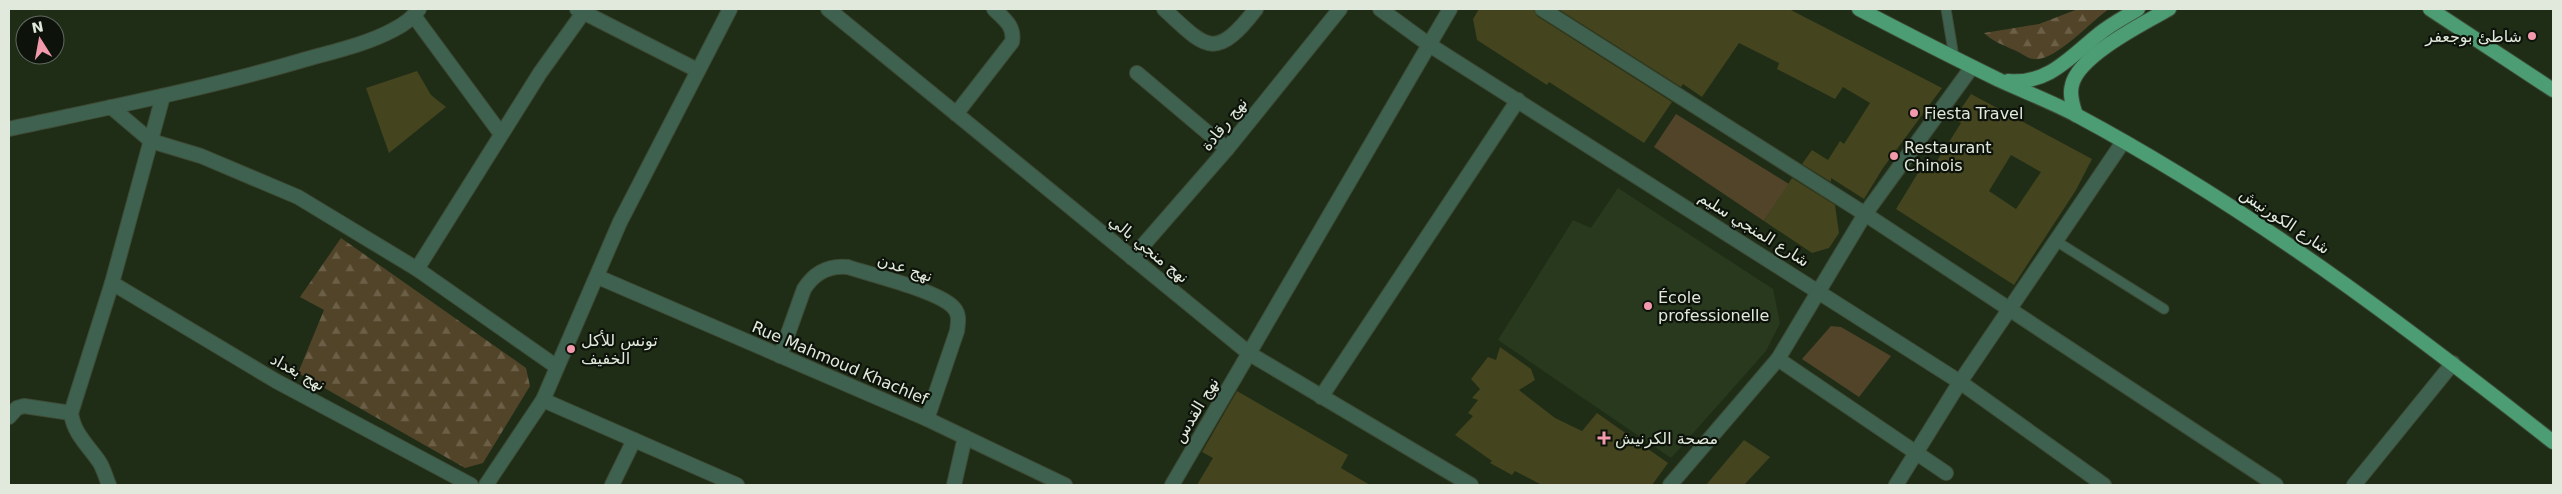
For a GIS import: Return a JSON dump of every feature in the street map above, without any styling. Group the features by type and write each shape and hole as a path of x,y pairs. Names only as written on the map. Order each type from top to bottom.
{"main road":[{"name":"شارع الكورنيش","path":"1859,9 1972,67 2076,115 2216,196 2321,266 2452,362 2553,442"},
{"path":"2000,80 2026,81 2051,73 2105,29 2138,9"},
{"path":"2076,115 2071,95 2072,84 2076,74 2115,40 2169,9"},
{"path":"2430,9 2553,90"}],"street":[{"path":"486,485 543,400 598,277 620,222 730,9"},
{"name":"نهج منجي بالي","path":"828,9 1250,354 1471,485"},
{"path":"956,114 1012,42 1013,34 1011,27 994,9"},
{"path":"1164,9 1196,38 1204,43 1212,44 1221,43 1231,37 1256,9"},
{"name":"نهج رقادة","path":"1132,258 1227,149 1340,9"},
{"name":"شارع المنجي سليم","path":"1380,9 1428,44 1960,382 2104,485"},
{"name":"نهج القدس","path":"1172,485 1450,9"},
{"path":"1542,9 2010,308 2276,485"},
{"path":"416,269 580,11 697,70"},
{"path":"9,129 163,96 276,68 371,40 394,30 417,12 501,134"},
{"path":"1670,485 1778,359 1865,214 1972,67"},
{"path":"1137,73 1227,149"},
{"path":"109,485 101,464 78,435 71,413 112,283 163,96"},
{"path":"1321,397 1518,100"},
{"path":"111,107 151,141 201,156 298,197 416,269 557,367"},
{"path":"1896,485 1960,382 2123,142"},
{"name":"نهج عدن","path":"780,356 804,289 809,281 826,269 837,266 848,268 939,297 955,310 959,319 957,331 927,420"},
{"name":"Rue Mahmoud Khachlef","path":"598,277 927,420 1065,485"},
{"name":"نهج بغداد","path":"112,283 276,382 471,485"},
{"path":"1778,359 1946,473"},
{"path":"2354,485 2452,362"},
{"path":"543,400 737,485"},
{"path":"9,417 18,408 24,406 71,413"},
{"path":"954,485 965,437"},
{"path":"612,485 634,440"}],"lane":[{"path":"1946,9 1954,57"},
{"path":"2056,241 2164,309"}],"shaded area":[{"name":"École professionelle","path":"1618,188 1773,289 1780,323 1766,351 1671,458 1498,340 1573,220 1591,228"}],"green space":[{"path":"2078,9 2109,9 2073,40 2043,58 2029,58 1994,41 1984,33 2039,24"},
{"path":"1676,114 1789,184 1764,221 1654,147"},
{"path":"341,238 526,368 530,386 483,463 465,468 298,373 324,310 300,297"},
{"path":"1831,326 1841,327 1891,356 1859,397 1802,359"}],"building":[{"path":"1479,9 1533,9 1537,16 1672,102 1644,143 1549,82 1547,85 1477,40 1473,19"},
{"path":"1558,9 1789,9 1942,88 1883,168 1864,199 1831,178 1831,182 1802,164 1812,150 1828,160 1840,141 1844,144 1870,103 1843,87 1835,99 1777,69 1779,63 1739,43 1702,97 1683,84 1681,87"},
{"path":"417,71 431,95 446,107 389,153 366,88"},
{"path":"1971,94 2092,159 2076,190 2014,285 1896,209 1927,158 1935,164 1961,123 1954,119","holes":["2011,155 2041,172 2016,209 1989,191"]},
{"path":"1792,178 1835,205 1839,233 1829,248 1812,253 1764,221"},
{"path":"1500,347 1531,369 1535,380 1519,390 1555,418 1582,431 1597,413 1668,463 1652,485 1542,485 1515,471 1512,475 1490,463 1492,461 1455,435 1473,416 1468,413 1478,400 1472,398 1480,389 1471,379 1488,357 1496,360"},
{"path":"1237,391 1348,455 1341,468 1370,485 1197,485 1213,458 1202,452"},
{"path":"1744,440 1770,457 1744,485 1706,485"}],"place":[{"name":"شاطئ بوجعفر","path":"2532,36"},
{"name":"Fiesta Travel","path":"1914,113"},
{"name":"Restaurant Chinois","path":"1894,156"},
{"name":"École professionelle","path":"1648,306"},
{"name":"تونس للأكل الخفيف","path":"571,349"},
{"name":"مصحة الكرنيش","path":"1604,438"}]}
